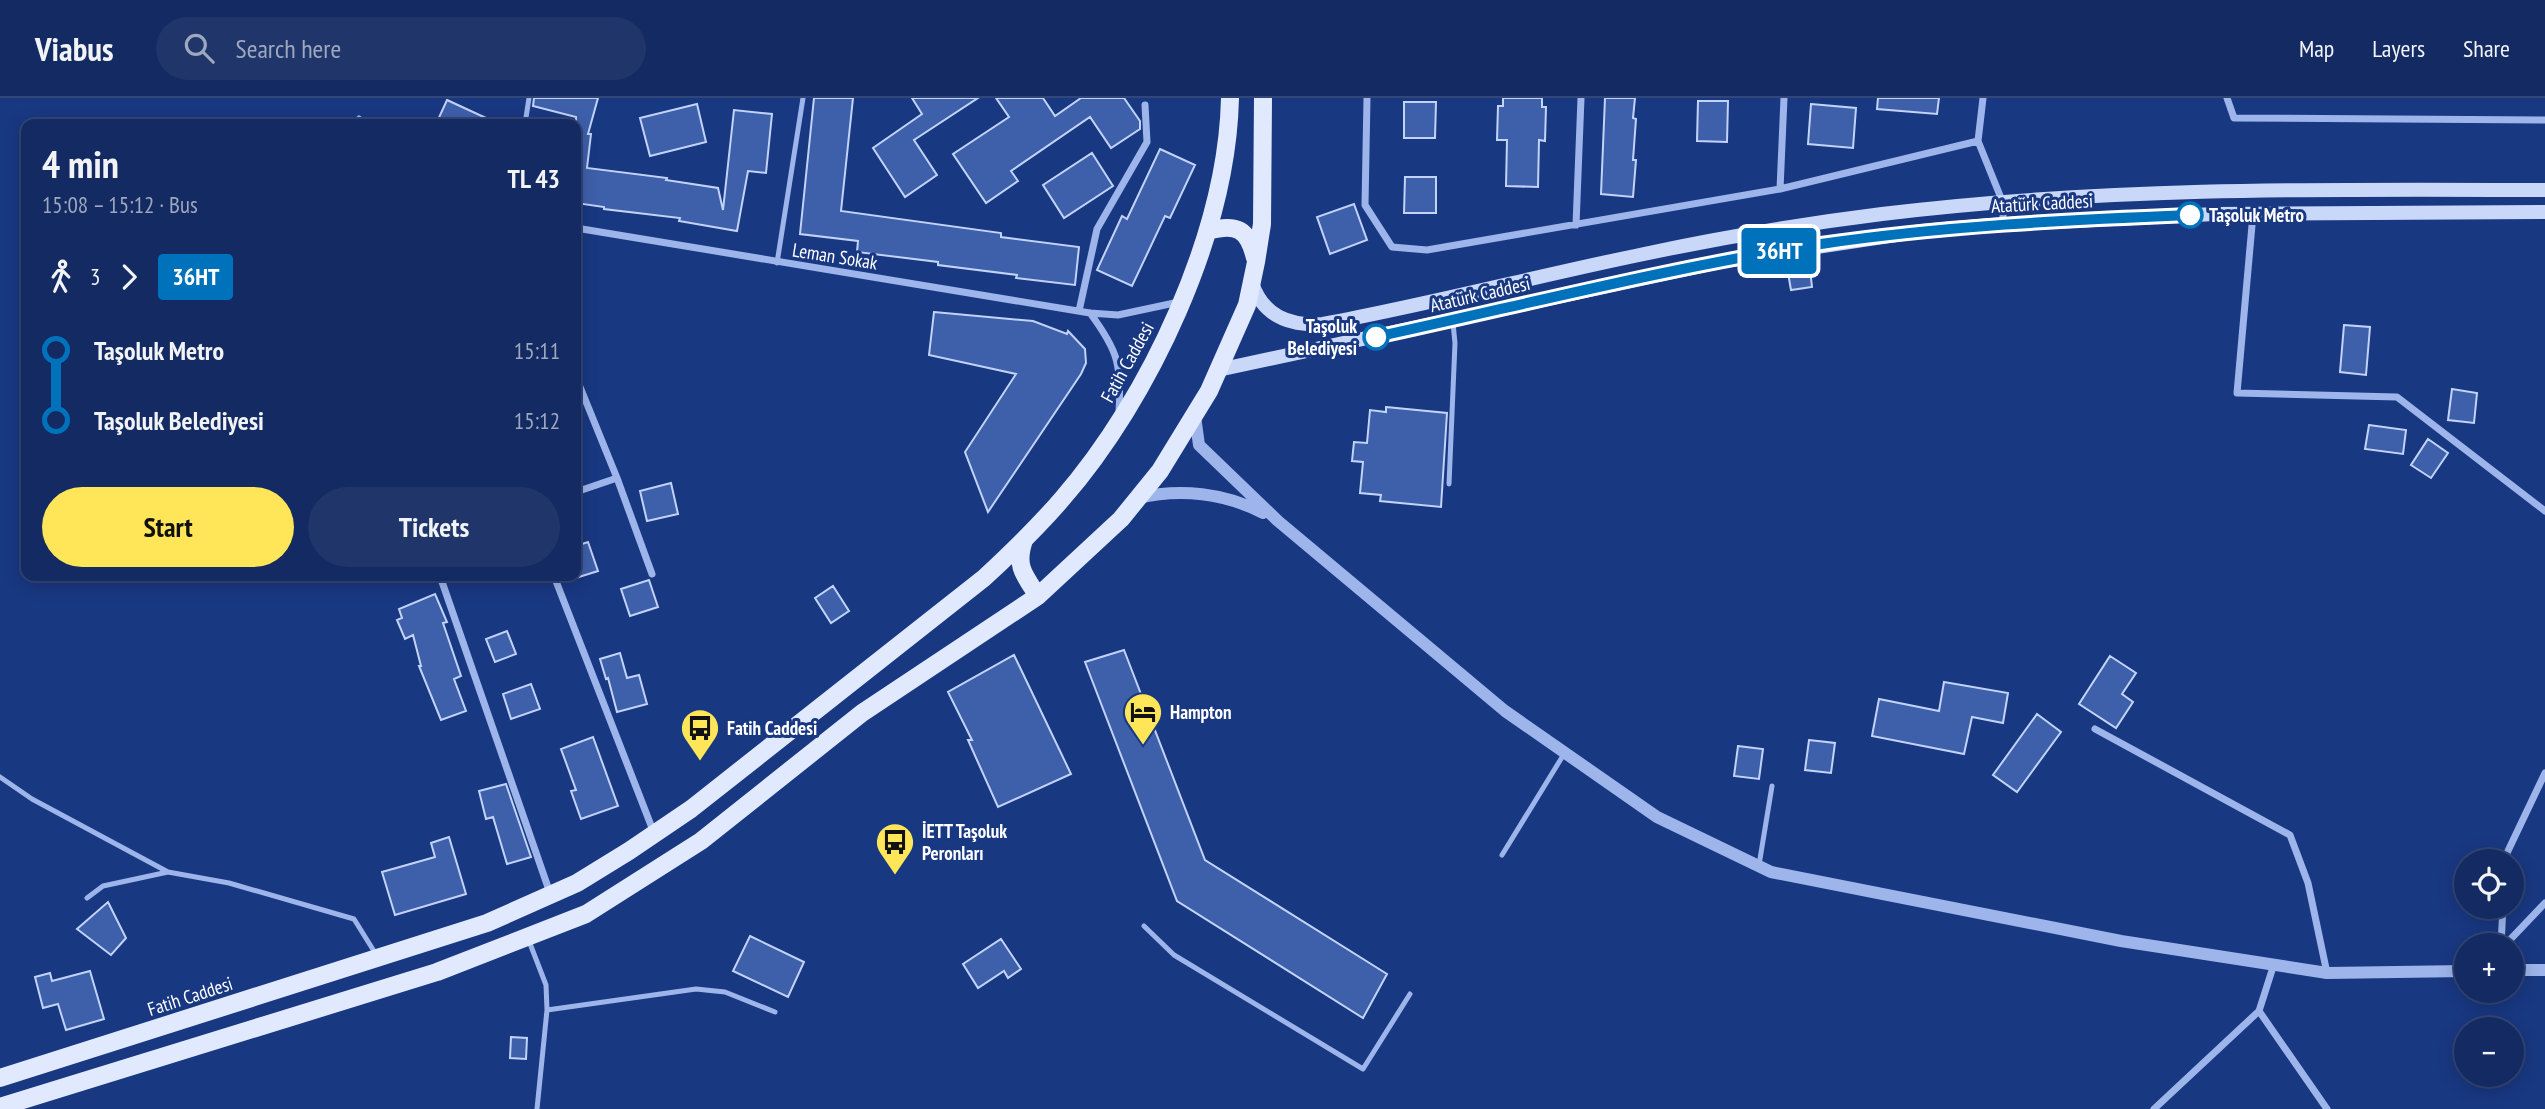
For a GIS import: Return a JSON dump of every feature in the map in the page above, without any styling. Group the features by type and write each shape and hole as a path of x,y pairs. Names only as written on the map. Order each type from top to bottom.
{"main road":[{"name":"Fatih Caddesi","path":"0,1078 486,923 576,883 655,834 702,800 984,578 1064,497 1141,387 1181,301 1208,232 1225,159 1230,127 1230,98"},
{"path":"0,1107 384,990 490,953 586,914 701,841 862,713 1038,596 1121,519 1160,471 1195,416 1218,370 1247,305 1256,262 1262,223 1263,98"},
{"name":"Atatürk Caddesi","path":"1252,283 1256,298 1271,313 1307,325 1323,324 1734,236 1882,214 2003,203 2251,189 2545,190"},
{"name":"Atatürk Caddesi","path":"1218,370 1725,261 1922,231 2003,224 2253,214 2545,212"},
{"path":"1208,232 1230,227 1241,231 1251,241 1256,262"},
{"path":"1024,540 1019,556 1023,574 1038,596"}],"street":[{"path":"1367,98 1365,205 1392,247 1427,250 1780,189 1978,141"},
{"path":"1576,225 1581,98"},
{"path":"1780,189 1784,98"},
{"path":"1983,98 1978,141 2003,203 2003,224"},
{"path":"2227,98 2234,118 2545,120"},
{"path":"1079,311 1097,229 1147,142 1145,102"},
{"path":"2253,214 2237,393 2397,397 2545,511"},
{"name":"Leman Sokak","path":"581,229 1090,313 1118,315 1181,301"},
{"path":"1090,313 1111,342 1116,359 1120,380 1119,421"},
{"path":"581,389 652,574"},
{"path":"1195,416 1199,445 1278,521 1504,711 1657,817 1759,866 1784,875 2121,941 2327,972 2454,971"},
{"path":"581,490 617,478"},
{"path":"1138,498 1173,492 1226,498 1278,521"},
{"path":"442,581 551,894"},
{"path":"556,581 655,834"},
{"path":"2095,729 2290,835 2308,883 2327,972"},
{"path":"2509,849 2545,773"},
{"path":"2515,933 2545,903"},
{"path":"2154,1109 2259,1011 2274,964"},
{"path":"2524,970 2545,970"},
{"path":"2259,1011 2327,1109"}],"lane":[{"path":"525,119 529,98"},
{"path":"776,263 803,98"},
{"path":"1449,484 1455,343 1452,320"},
{"path":"1502,855 1565,753"},
{"path":"0,777 32,799 168,872 229,883 354,919 378,958"},
{"path":"1759,866 1772,786"},
{"path":"87,898 103,886 168,872"},
{"path":"1144,926 1174,955 1363,1069 1410,994"},
{"path":"527,937 547,985 537,1109"},
{"path":"547,1010 696,989 725,992 775,1012"}],"building":[{"path":"534,98 598,98 588,134 591,134 587,168 667,178 666,180 718,188 723,210 734,110 772,114 766,173 748,171 737,231 679,221 680,218 581,204 581,119 533,106"},
{"path":"814,98 853,98 841,211 1001,233 1001,237 1079,247 1075,285 938,265 938,262 857,252 858,241 800,234"},
{"path":"912,98 978,98 914,140 937,175 905,197 873,148 922,114"},
{"path":"996,98 1043,98 1055,116 1081,98 1124,98 1140,121 1140,129 1111,148 1090,117 1011,171 1018,181 986,203 953,154 1009,117"},
{"path":"1503,98 1542,98 1542,107 1546,107 1545,141 1539,140 1538,187 1506,186 1507,140 1497,140 1498,106 1503,106"},
{"path":"1605,98 1635,98 1633,160 1636,160 1633,197 1601,194"},
{"path":"1878,98 1939,98 1937,114 1877,109"},
{"path":"447,100 488,119 438,119"},
{"path":"1698,101 1728,101 1727,142 1697,141"},
{"path":"1404,102 1436,102 1435,138 1404,138"},
{"path":"697,104 706,142 650,156 640,118"},
{"path":"1811,104 1856,108 1853,148 1808,144"},
{"path":"1160,149 1195,165 1170,218 1165,216 1132,286 1097,270 1122,216 1127,219"},
{"path":"1092,153 1113,186 1064,218 1043,185"},
{"path":"1405,177 1436,177 1436,213 1404,213"},
{"path":"1354,204 1367,240 1330,254 1317,217"},
{"path":"1810,269 1812,287 1791,290 1788,273"},
{"path":"934,312 1033,321 1067,334 1068,331 1085,349 1086,363 1081,374 988,512 965,452 1016,374 929,355"},
{"path":"2344,325 2370,327 2366,375 2340,372"},
{"path":"2452,389 2477,393 2474,423 2448,420"},
{"path":"1386,407 1447,413 1441,507 1380,501 1381,495 1360,493 1363,462 1352,461 1354,442 1367,443 1370,410 1386,412"},
{"path":"2369,425 2406,430 2403,454 2365,449"},
{"path":"2428,439 2448,453 2431,478 2411,465"},
{"path":"671,483 678,514 647,521 640,491"},
{"path":"588,542 598,571 581,576 581,544"},
{"path":"649,580 658,607 630,616 621,589"},
{"path":"833,586 849,611 831,623 815,598"},
{"path":"435,594 447,622 443,623 461,676 454,679 466,711 441,720 419,666 413,635 405,639 397,620 402,618 399,609"},
{"path":"507,631 516,654 495,662 486,639"},
{"path":"1124,650 1205,860 1387,974 1363,1018 1177,901 1085,662"},
{"path":"620,653 627,678 639,675 647,704 617,712 600,659"},
{"path":"1014,655 1071,774 998,807 968,740 972,740 948,692"},
{"path":"2110,656 2136,673 2122,694 2133,702 2116,728 2079,704"},
{"path":"1944,682 2008,693 2003,723 1972,717 1964,754 1872,736 1879,699 1939,711"},
{"path":"531,684 540,709 511,719 503,694"},
{"path":"2037,714 2061,732 2017,792 1993,775"},
{"path":"593,737 618,806 581,819 571,791 576,790 561,749"},
{"path":"1809,740 1835,743 1831,773 1805,770"},
{"path":"1738,746 1763,749 1759,779 1734,776"},
{"path":"506,784 531,857 507,864 493,817 486,819 479,791"},
{"path":"449,837 466,894 395,915 382,872 435,857 431,843"},
{"path":"108,902 126,938 111,955 77,929"},
{"path":"750,936 804,962 788,997 733,971"},
{"path":"1001,939 1021,969 1008,978 1004,971 978,988 963,964"},
{"path":"90,971 104,1019 66,1030 58,1004 43,1008 35,977 50,973 52,981"},
{"path":"511,1037 527,1038 526,1059 510,1058"}],"bus line":[{"name":"36HT","path":"1376,337 1650,276 1820,244 1990,225 2190,215"}],"place":[{"name":"Taşoluk Metro","path":"2190,215"},
{"name":"Taşoluk Belediyesi","path":"1376,337"},
{"name":"Hampton","path":"1143,746"},
{"name":"Fatih Caddesi","path":"700,762"},
{"name":"İETT Taşoluk Peronları","path":"895,876"}]}
